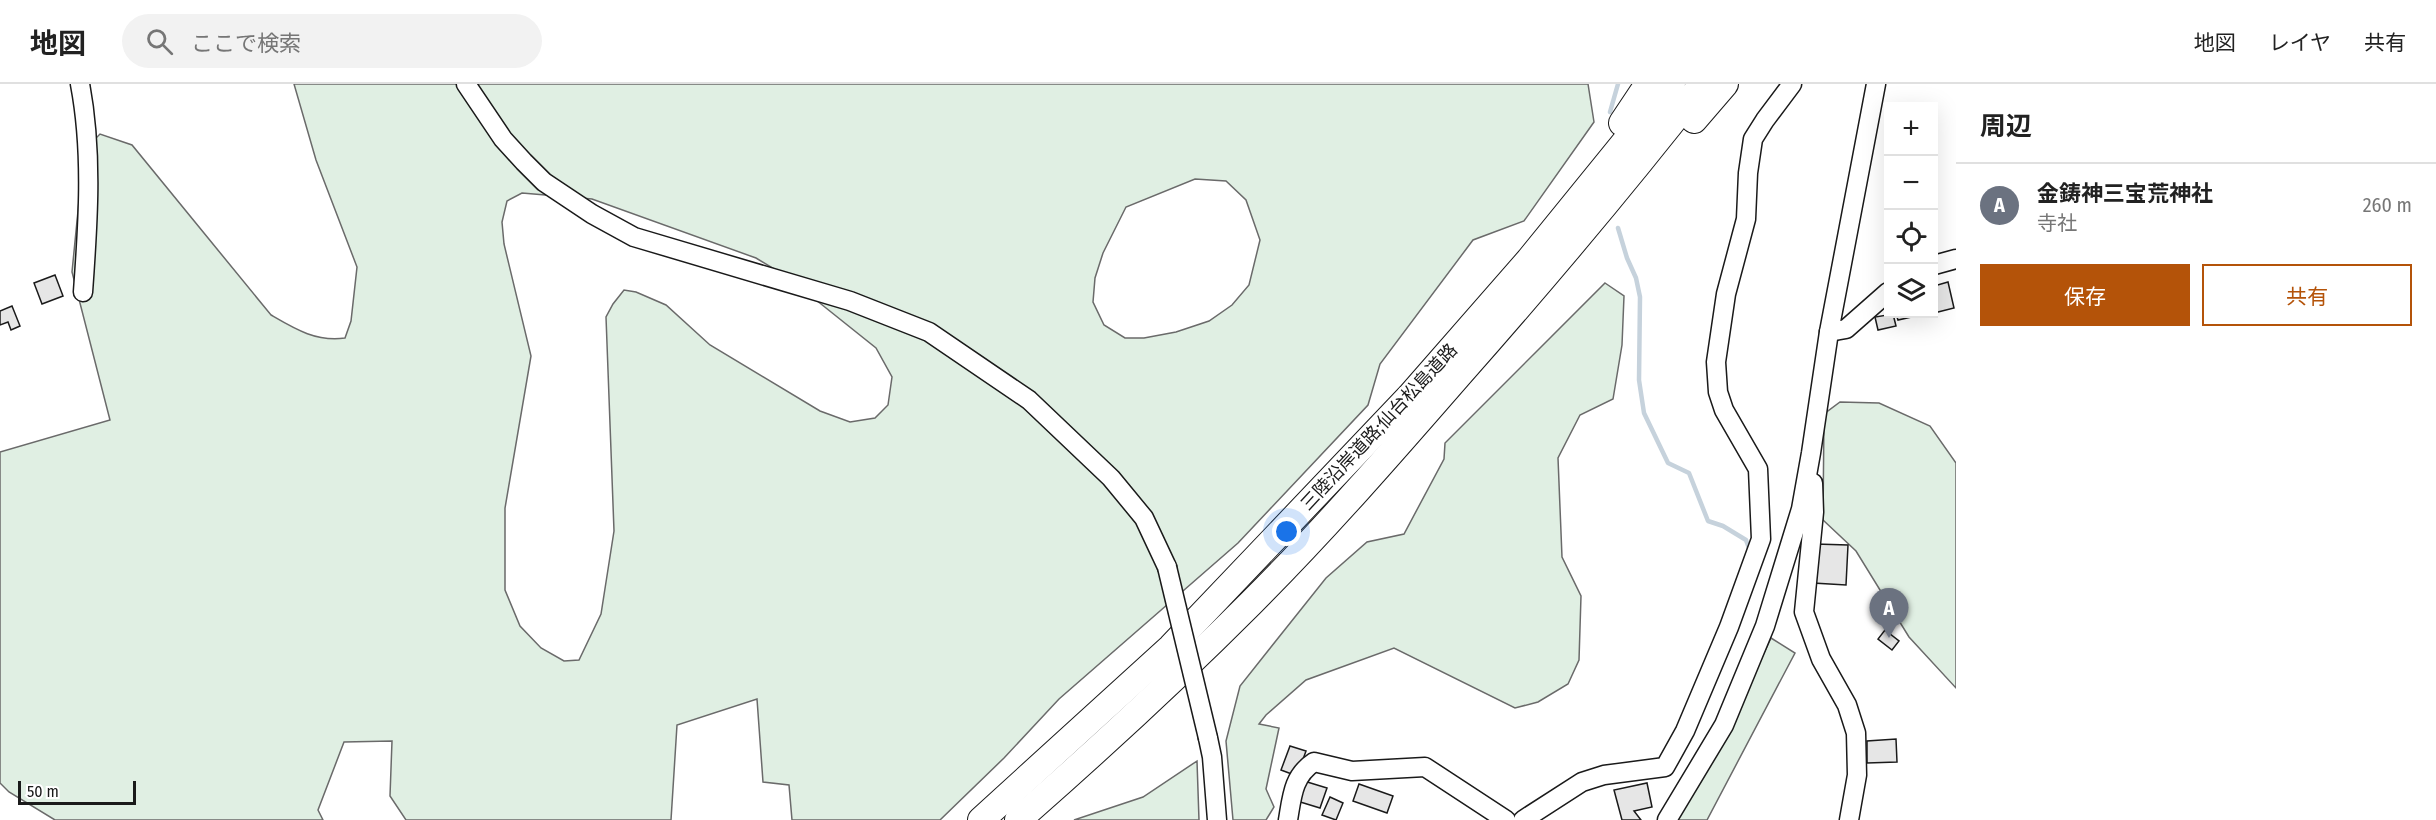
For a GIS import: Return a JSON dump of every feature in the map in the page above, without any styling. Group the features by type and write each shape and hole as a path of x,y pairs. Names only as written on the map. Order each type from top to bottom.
{"highway":[{"path":"1540,266 1648,84"},
{"name":"三陸沿岸道路;仙台松島道路","path":"1018,820 1103,745 1252,602 1405,437 1540,266 1672,84"},
{"name":"三陸沿岸道路;仙台松島道路","path":"981,820 1171,647 1410,396 1643,160 1702,84"},
{"path":"1540,266 1664,155 1725,84"}],"street":[{"path":"80,84 86,114 87,205 83,292"},
{"path":"466,84 503,139 524,162 544,182 592,214 634,237 850,301 929,332 1029,400 1112,478 1144,518 1167,567 1209,738 1217,820"},
{"path":"1523,820 1582,782 1604,775 1665,767 1685,731 1729,627 1761,539 1758,469 1724,410 1718,392 1716,362 1726,294 1746,219 1748,173 1753,139 1792,84"},
{"path":"1667,820 1724,725 1765,626 1801,509 1812,453 1829,332 1876,84"},
{"path":"1938,264 1956,259"},
{"path":"1829,332 1846,329 1884,296"},
{"path":"1812,453 1814,512 1804,612 1821,659 1847,705 1856,733 1857,776 1849,820"},
{"path":"1288,820 1295,781 1304,768 1314,762 1352,771 1425,767 1506,820"}],"green space":[{"path":"294,84 1588,84 1594,122 1524,221 1473,240 1380,364 1368,405 1238,543 1059,699 1004,758 940,820 792,820 789,785 763,782 757,699 677,725 671,820 406,820 390,796 392,741 344,742 318,810 323,820 55,820 9,792 0,783 0,452 110,420 72,272 84,150 100,134 132,145 271,315 315,336 345,338 351,321 357,267 316,160","holes":["1195,179 1226,181 1246,200 1260,240 1249,285 1232,305 1209,321 1176,332 1144,338 1125,338 1104,325 1093,302 1095,278 1103,253 1126,207","522,193 592,199 756,258 786,276 876,348 892,377 888,405 875,418 850,422 820,411 710,345 666,305 636,292 624,290 606,317 614,531 601,614 579,660 564,661 541,648 520,626 505,590 505,508 531,356 504,244 502,222 507,201"]},
{"path":"1605,283 1624,296 1622,345 1613,399 1580,415 1558,458 1562,557 1581,596 1579,660 1568,684 1538,702 1515,708 1394,648 1306,680 1259,724 1279,728 1266,789 1274,807 1266,820 1233,820 1226,741 1240,686 1326,578 1367,542 1404,534 1444,459 1445,443"},
{"path":"1840,402 1879,403 1930,426 1956,463 1956,688 1909,637 1856,551 1823,520 1824,414"},
{"path":"1771,638 1795,653 1707,820 1675,820 1722,743"},
{"path":"1197,761 1199,820 1074,820 1143,797"}],"building":[{"path":"55,275 63,296 42,304 34,283"},
{"path":"1948,282 1954,308 1938,312 1938,285"},
{"path":"12,306 20,326 11,330 8,322 0,325 0,311"},
{"path":"1884,316 1884,318 1894,318 1896,326 1878,330 1875,317"},
{"path":"1815,544 1848,545 1846,585 1813,583"},
{"path":"1885,630 1899,641 1892,650 1878,639"},
{"path":"1896,739 1897,762 1867,763 1867,741"},
{"path":"1290,746 1306,751 1297,776 1281,770"},
{"path":"1304,781 1327,788 1320,808 1297,801"},
{"path":"1647,783 1652,807 1634,811 1641,820 1622,820 1614,790"},
{"path":"1359,784 1393,796 1387,813 1353,801"},
{"path":"1330,797 1343,803 1336,820 1322,815"}],"waterway":[{"path":"1610,112 1618,84"},
{"path":"1618,228 1636,278 1640,297 1639,380 1644,413 1668,463 1689,473 1708,521 1723,526 1746,540 1750,551"}],"place":[{"name":"金鋳神三宝荒神社","path":"1889,638"}]}
